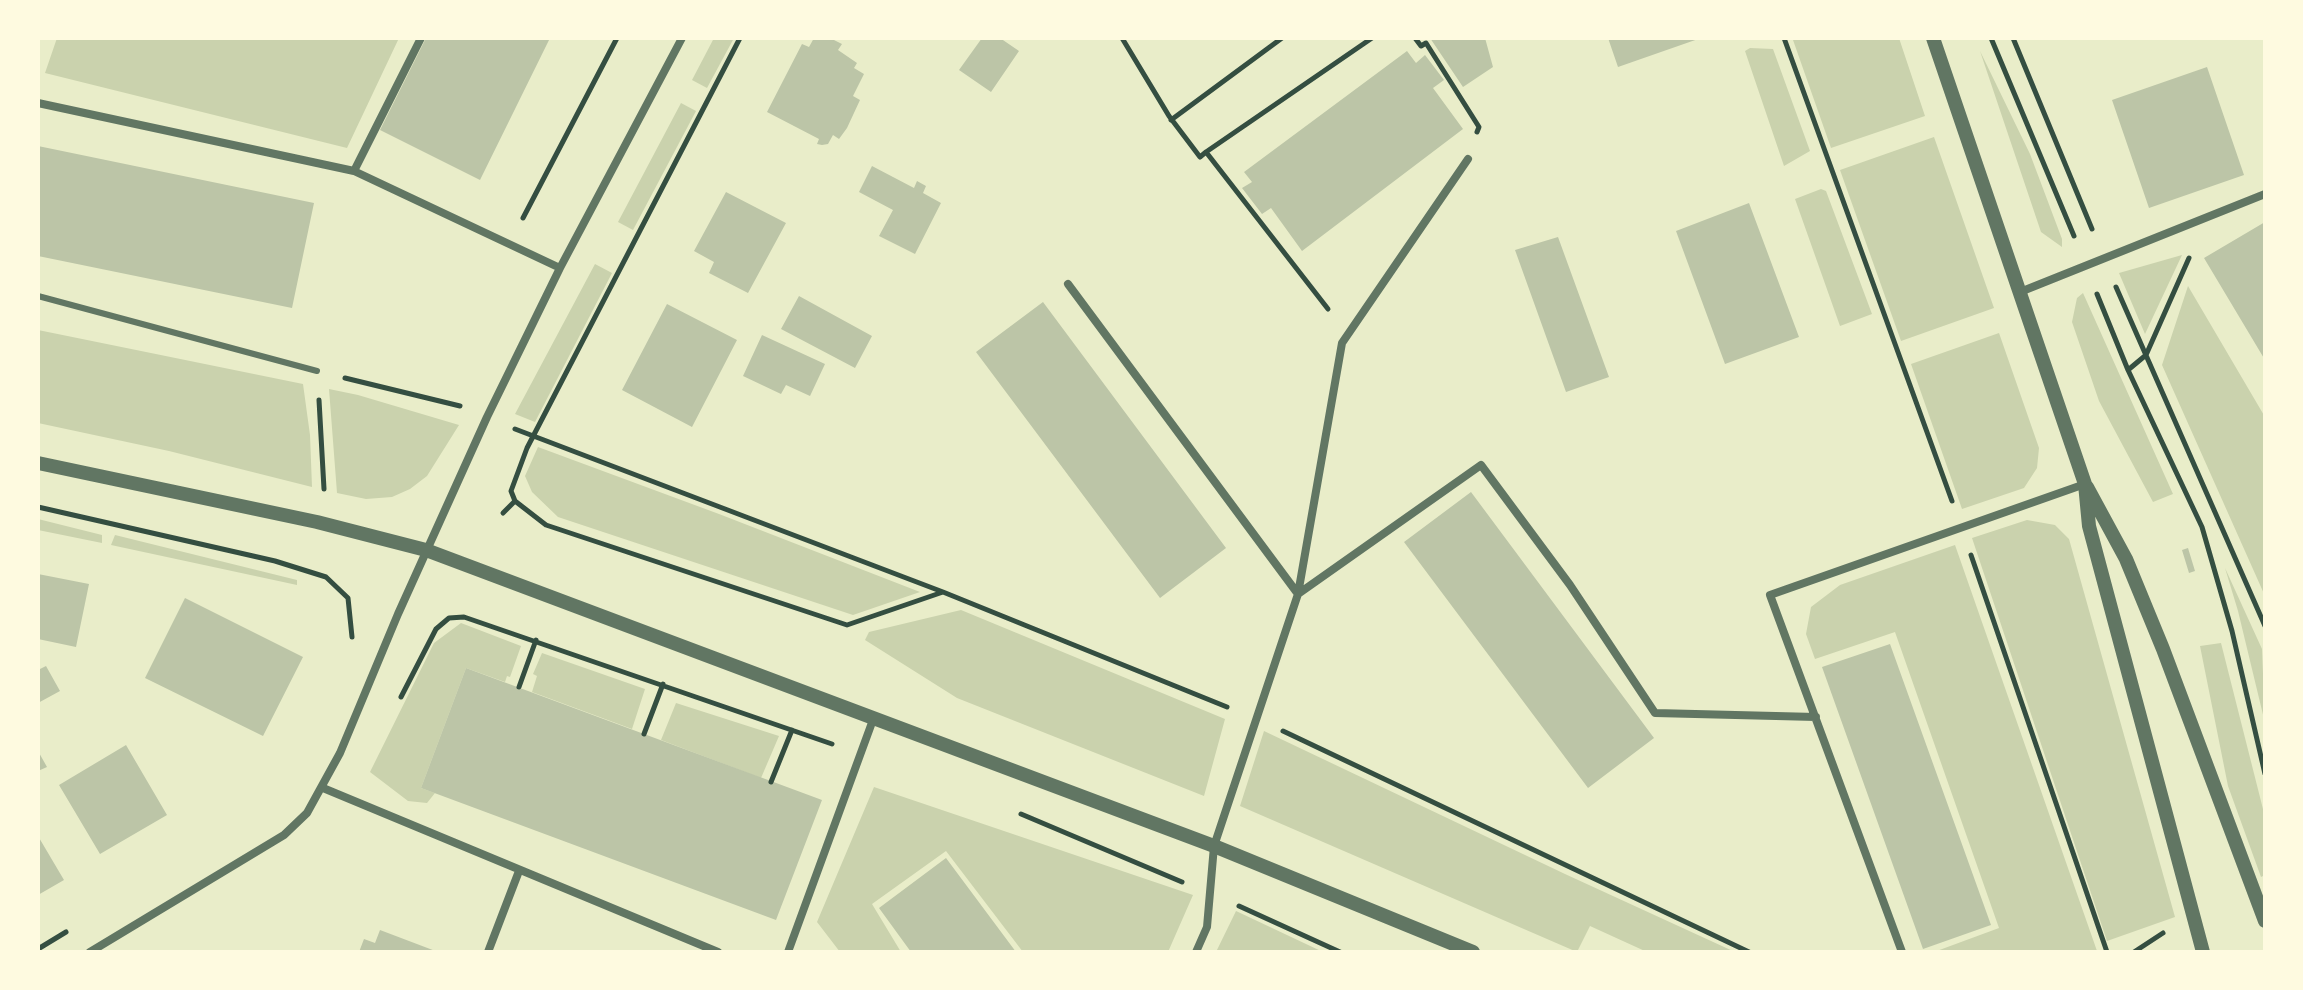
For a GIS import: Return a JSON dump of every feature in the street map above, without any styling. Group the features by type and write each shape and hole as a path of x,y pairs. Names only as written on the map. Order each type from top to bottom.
{"street":[{"path":"354,171 421,38"},
{"path":"90,952 284,835 307,813 323,788 426,550 560,268 682,38"},
{"path":"1933,38 2085,484 2126,559 2265,921"},
{"path":"38,103 354,171 560,268"},
{"path":"1196,952 1207,927 1214,846 1254,717 1298,594 1342,343 1468,159"},
{"path":"2020,292 2265,194"},
{"path":"1068,284 1298,594"},
{"path":"38,463 317,522 426,550 1214,846 1473,952"},
{"path":"1298,594 1481,465 1570,585 1655,713 1816,717"},
{"path":"1902,952 1770,595 2085,484"},
{"path":"2085,484 2089,526 2203,952"},
{"path":"788,952 858,753 874,717"},
{"path":"323,788 718,952"},
{"path":"488,952 519,871"}],"lane":[{"path":"38,296 317,371"}],"path":[{"path":"740,38 534,436 511,491 515,501 546,525 847,625 943,592"},
{"path":"1122,38 1171,120 1200,157 1372,38"},
{"path":"1171,120 1282,38"},
{"path":"1415,38 1421,46 1426,43 1479,127 1468,159"},
{"path":"1784,38 1962,527 2107,952"},
{"path":"1991,38 2050,171 2128,370 2202,527 2232,631 2265,774"},
{"path":"2013,38 2103,258 2265,626"},
{"path":"1206,152 1348,335"},
{"path":"2128,370 2146,355 2186,272 2198,222"},
{"path":"324,492 317,371 469,409"},
{"path":"510,427 943,592 1254,717 1749,952"},
{"path":"2199,498 2207,494"},
{"path":"503,513 515,501"},
{"path":"38,507 275,561 326,577 348,598 352,619 351,644"},
{"path":"348,598 358,597"},
{"path":"468,611 464,617 858,753"},
{"path":"429,626 436,629"},
{"path":"519,687 536,640"},
{"path":"644,734 663,684"},
{"path":"771,782 792,730"},
{"path":"1009,809 1340,952"},
{"path":"2134,952 2175,926"},
{"path":"38,949 75,927"}],"green space":[{"path":"57,38 399,38 347,148 45,73"},
{"path":"714,38 734,38 707,88 692,80"},
{"path":"1899,38 1925,116 1831,148 1793,40"},
{"path":"1750,48 1773,49 1810,151 1784,166 1745,51"},
{"path":"1980,51 2030,154 2062,239 2062,247 2041,232"},
{"path":"681,103 696,111 633,230 618,222"},
{"path":"1934,137 1994,308 1901,341 1840,170"},
{"path":"1821,189 1826,191 1872,314 1840,326 1795,199"},
{"path":"2182,255 2145,334 2119,273"},
{"path":"595,264 612,273 535,422 515,414"},
{"path":"2188,286 2265,417 2265,596 2162,365"},
{"path":"2083,293 2173,494 2153,502 2099,401 2072,322 2077,298"},
{"path":"38,330 303,384 310,435 312,487 169,451 38,423"},
{"path":"1999,333 2039,448 2037,468 2024,488 1962,509 1911,364"},
{"path":"329,389 459,425 427,476 410,489 392,497 366,499 337,493"},
{"path":"538,447 920,592 853,615 558,517 532,492 525,476"},
{"path":"38,519 102,535 102,543 38,530"},
{"path":"2027,520 2055,525 2069,539 2175,917 2107,941 1972,538"},
{"path":"115,535 297,580 297,585 111,545"},
{"path":"1955,545 2095,952 1934,952 1999,928 1895,632 1815,659 1806,634 1811,607 1840,585"},
{"path":"2225,568 2262,649 2265,723 2238,611"},
{"path":"961,610 1225,719 1204,796 957,698 865,640 869,632"},
{"path":"461,623 521,646 510,677 507,676 505,682 466,668 421,788 435,793 427,803 408,801 370,772 434,643"},
{"path":"2221,643 2265,817 2265,875 2261,877 2228,786 2200,646"},
{"path":"542,653 645,689 632,729 532,692 537,676 533,674"},
{"path":"676,703 779,736 761,778 661,740"},
{"path":"1264,731 1735,952 1647,952 1590,926 1577,952 1240,806"},
{"path":"874,787 1193,895 1168,952 1023,952 946,851 872,904 901,952 840,952 817,922"},
{"path":"1236,911 1323,952 1216,952"}],"building":[{"path":"426,38 550,38 480,180 380,130"},
{"path":"814,38 830,38 842,44 838,50 857,63 854,68 864,74 853,96 860,100 847,128 839,139 833,135 828,144 822,145 817,144 819,139 767,112 802,44 809,47"},
{"path":"982,38 1000,38 1019,51 991,92 959,70"},
{"path":"1430,38 1485,38 1493,67 1463,87"},
{"path":"1608,38 1701,38 1618,67"},
{"path":"1407,51 1416,63 1425,55 1444,80 1433,88 1463,129 1302,251 1271,208 1262,214 1242,188 1252,182 1244,172"},
{"path":"2207,67 2244,175 2149,208 2112,100"},
{"path":"38,146 314,203 292,308 38,256"},
{"path":"872,166 914,188 917,181 926,186 923,193 941,203 915,254 879,236 893,210 859,192"},
{"path":"726,192 786,223 748,293 709,273 714,262 694,251"},
{"path":"1749,203 1799,337 1725,364 1676,231"},
{"path":"2265,222 2265,360 2204,258"},
{"path":"1558,237 1609,377 1566,392 1515,250"},
{"path":"799,296 872,336 855,368 781,329"},
{"path":"1043,302 1226,548 1160,598 976,352"},
{"path":"667,304 737,340 692,427 622,390"},
{"path":"762,335 825,364 810,396 786,385 781,394 743,376"},
{"path":"1471,492 1654,738 1588,788 1404,542"},
{"path":"2188,548 2195,571 2189,573 2182,550"},
{"path":"38,574 89,584 76,647 38,639"},
{"path":"185,598 303,657 263,736 145,678"},
{"path":"1890,644 1991,925 1923,949 1822,667"},
{"path":"46,666 60,691 38,703 38,670"},
{"path":"466,668 822,800 776,920 421,788"},
{"path":"126,745 167,815 100,854 59,785"},
{"path":"38,751 47,767 38,771"},
{"path":"38,836 64,880 38,895"},
{"path":"946,858 1016,952 911,952 879,908"},
{"path":"380,930 438,952 359,952 364,939 375,943"}]}
